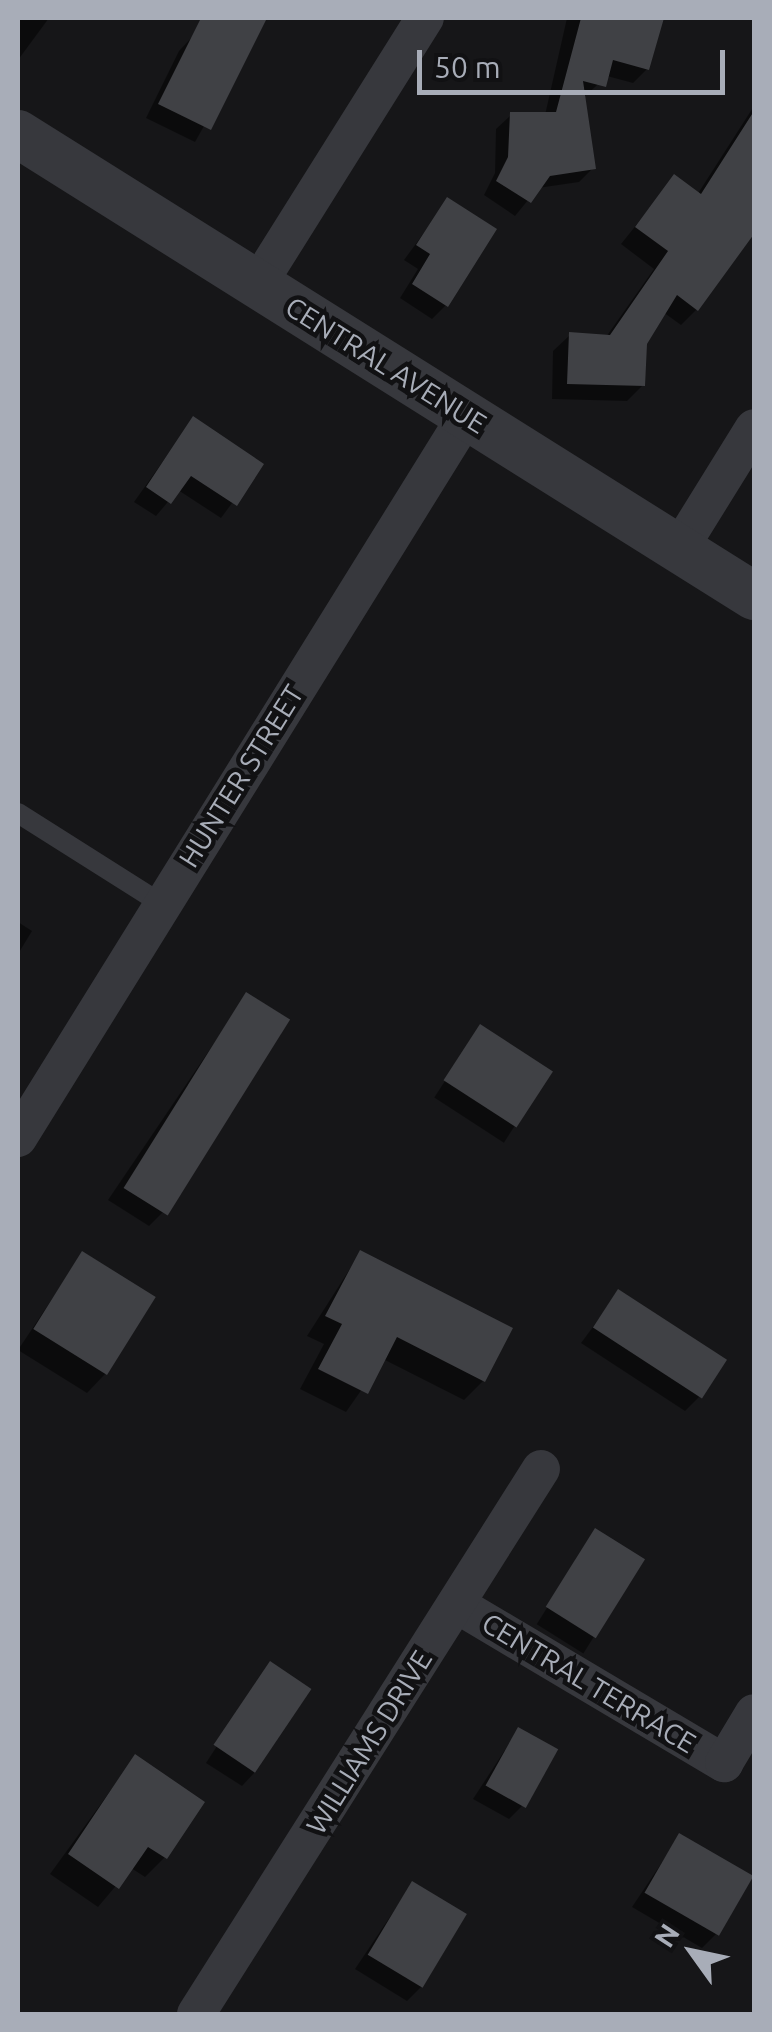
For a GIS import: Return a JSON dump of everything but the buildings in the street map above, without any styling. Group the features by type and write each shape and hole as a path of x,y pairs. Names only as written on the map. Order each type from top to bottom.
{"street":[{"path":"258,284 425,18"},
{"name":"CENTRAL AVENUE","path":"18,134 754,596"},
{"name":"HUNTER STREET","path":"18,1138 466,416"},
{"path":"679,549 754,428"},
{"name":"WILLIAMS DRIVE","path":"196,2014 541,1469"},
{"name":"CENTRAL TERRACE","path":"456,1604 724,1763 754,1713"}],"lane":[{"path":"18,812 162,904"}]}
